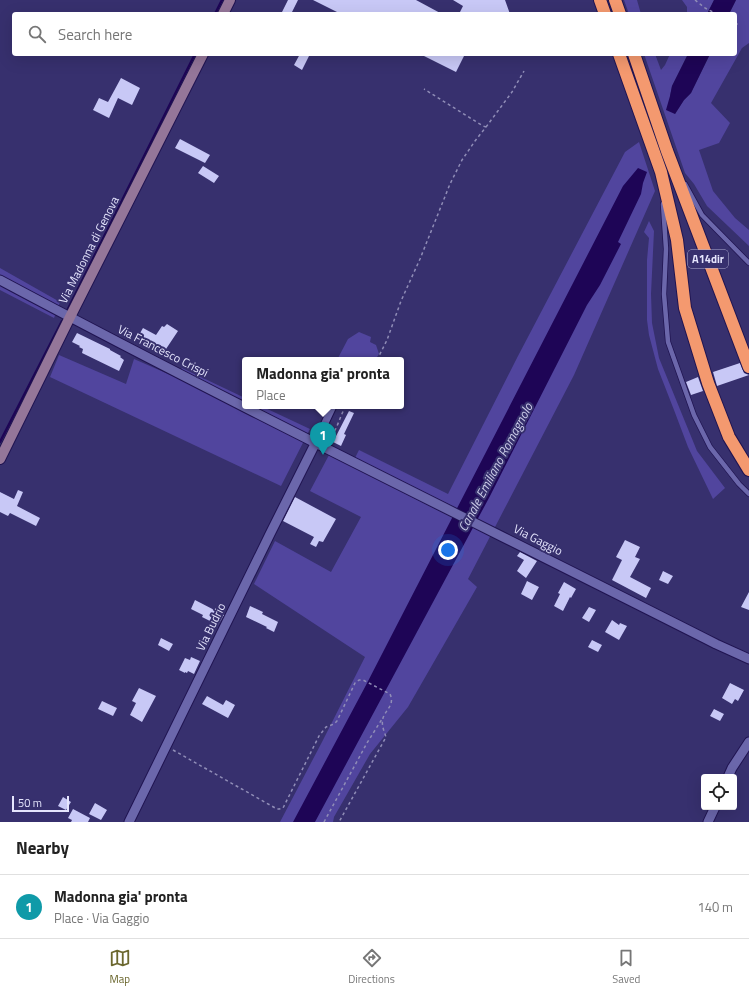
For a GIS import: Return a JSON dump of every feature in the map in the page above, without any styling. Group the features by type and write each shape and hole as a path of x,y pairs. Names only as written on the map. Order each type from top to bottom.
{"highway":[{"path":"600,0 604,12"},
{"path":"615,0 619,12"},
{"name":"A14dir","path":"620,56 661,172 677,240 685,308 708,382 729,437 749,470"},
{"name":"A14dir","path":"635,56 667,151 749,367"}],"main road":[{"path":"224,12 230,0"},
{"name":"Via Madonna di Genova","path":"0,459 202,56"}],"street":[{"name":"Via Francesco Crispi","path":"0,280 242,404"},
{"name":"Via Francesco Crispi","path":"251,409 318,443"},
{"path":"318,443 332,409"},
{"name":"Via Gaggio","path":"318,443 716,644 749,659"},
{"name":"Via Budrio","path":"129,822 318,443"},
{"path":"729,774 749,742"},
{"path":"708,822 714,810"}],"lane":[{"path":"667,151 702,215 749,263"},
{"path":"661,172 666,249 664,294 668,342 694,415 710,447 739,484 749,494"}],"path":[{"path":"695,0 713,12"},
{"path":"379,357 387,340 400,301 420,259 450,184 462,160 512,92 524,71"},
{"path":"424,89 486,127"},
{"path":"318,443 329,439 334,432 344,409"},
{"path":"166,746 277,809 283,808 319,736 326,727 338,721 355,683 359,680 363,680 390,694 392,698 390,706 367,743 324,822"},
{"path":"339,822 386,737 382,725 383,718"}],"shaded area":[{"path":"624,0 637,0 640,12 628,12"},
{"path":"682,0 714,0 708,12 687,12 687,7"},
{"path":"736,0 749,0 749,43 742,48 711,103 730,123 719,143 699,150 713,191 735,218 749,230 749,246 707,206 694,184 685,173 645,56 656,56 661,70 669,56 687,56 672,86 670,96 675,114 684,100 691,93 709,56 737,56 737,12 730,12"},
{"path":"639,142 655,191 574,375 468,579 477,587 408,707 370,754 334,817 333,822 280,822 365,657 254,584 275,541 331,572 361,517 310,491 329,455 351,466 359,450 448,494 518,356 625,152"},
{"path":"649,221 654,231 651,294 652,323 659,358 697,451 725,488 713,499 688,447 658,369 649,335 647,320 647,260 649,238 644,232"},
{"path":"0,268 60,302 54,318 0,290"},
{"path":"359,332 371,337 370,342 376,345 379,354 377,357 339,357 348,339"},
{"path":"59,355 126,384 134,359 175,377 182,368 242,397 242,409 267,409 310,429 281,486 50,377"}],"water":[{"path":"714,0 736,0 730,12 708,12"},
{"path":"687,56 709,56 691,93 684,100 675,114 666,110 672,86"},
{"name":"Canale Emiliano Romagnolo","path":"638,168 647,172 641,194 618,242 621,244 600,285 587,305 490,496 315,822 293,822 365,687 623,186"}],"building":[{"path":"288,0 298,0 292,12 282,12"},
{"path":"313,0 416,0 438,12 337,12"},
{"path":"453,0 505,0 509,12 460,12 463,6"},
{"path":"299,56 309,56 302,70 294,65"},
{"path":"424,56 464,56 456,72"},
{"path":"121,78 140,88 132,105 118,98 109,118 93,110 99,98 108,102"},
{"path":"180,139 210,155 205,163 175,148"},
{"path":"203,166 219,176 214,183 198,173"},
{"path":"167,324 178,331 162,355 136,340 143,328 156,335 162,326 164,327"},
{"path":"77,333 121,356 120,357 124,360 119,371 82,353 83,349 72,342"},
{"path":"740,363 744,373 749,375 717,386 713,372"},
{"path":"698,377 703,391 691,395 686,382"},
{"path":"349,411 354,413 344,434 346,435 341,446 333,442"},
{"path":"18,490 23,492 17,506 40,518 36,526 10,513 8,516 0,512 0,492 14,499"},
{"path":"295,497 336,519 323,542 319,541 316,547 310,544 314,537 283,521"},
{"path":"625,540 640,547 635,557 640,559 630,577 651,588 646,598 612,580 622,560 616,557"},
{"path":"520,552 537,561 526,578 517,571 524,560 517,556"},
{"path":"663,571 673,576 668,584 659,580"},
{"path":"527,581 539,587 532,600 521,594"},
{"path":"564,582 576,589 563,611 554,606 560,594 558,593"},
{"path":"749,592 749,610 741,607"},
{"path":"195,600 224,615 218,625 202,617 203,615 191,609"},
{"path":"250,606 263,612 262,614 278,622 274,632 246,617"},
{"path":"589,607 596,610 589,622 582,618"},
{"path":"612,620 619,625 620,623 627,626 619,640 605,632"},
{"path":"161,638 173,644 169,651 158,645"},
{"path":"592,640 602,645 598,652 588,647"},
{"path":"191,657 200,661 194,674 188,671 185,673 179,670 185,658 190,660"},
{"path":"730,683 744,690 738,701 735,699 732,704 722,698"},
{"path":"139,688 156,696 142,722 130,715 136,703 132,701"},
{"path":"207,696 223,705 226,700 235,705 228,718 202,704"},
{"path":"102,701 117,708 113,716 98,709"},
{"path":"714,709 724,714 720,721 710,716"},
{"path":"63,797 71,802 66,810 58,806"},
{"path":"95,803 107,810 101,820 89,814"},
{"path":"73,809 90,818 88,822 71,822 72,820 68,818"}],"waterway":[{"path":"216,12 222,0"},
{"path":"68,309 194,56"},
{"path":"0,442 62,321"}],"place":[{"name":"Madonna gia' pronta","path":"323,455"}]}
